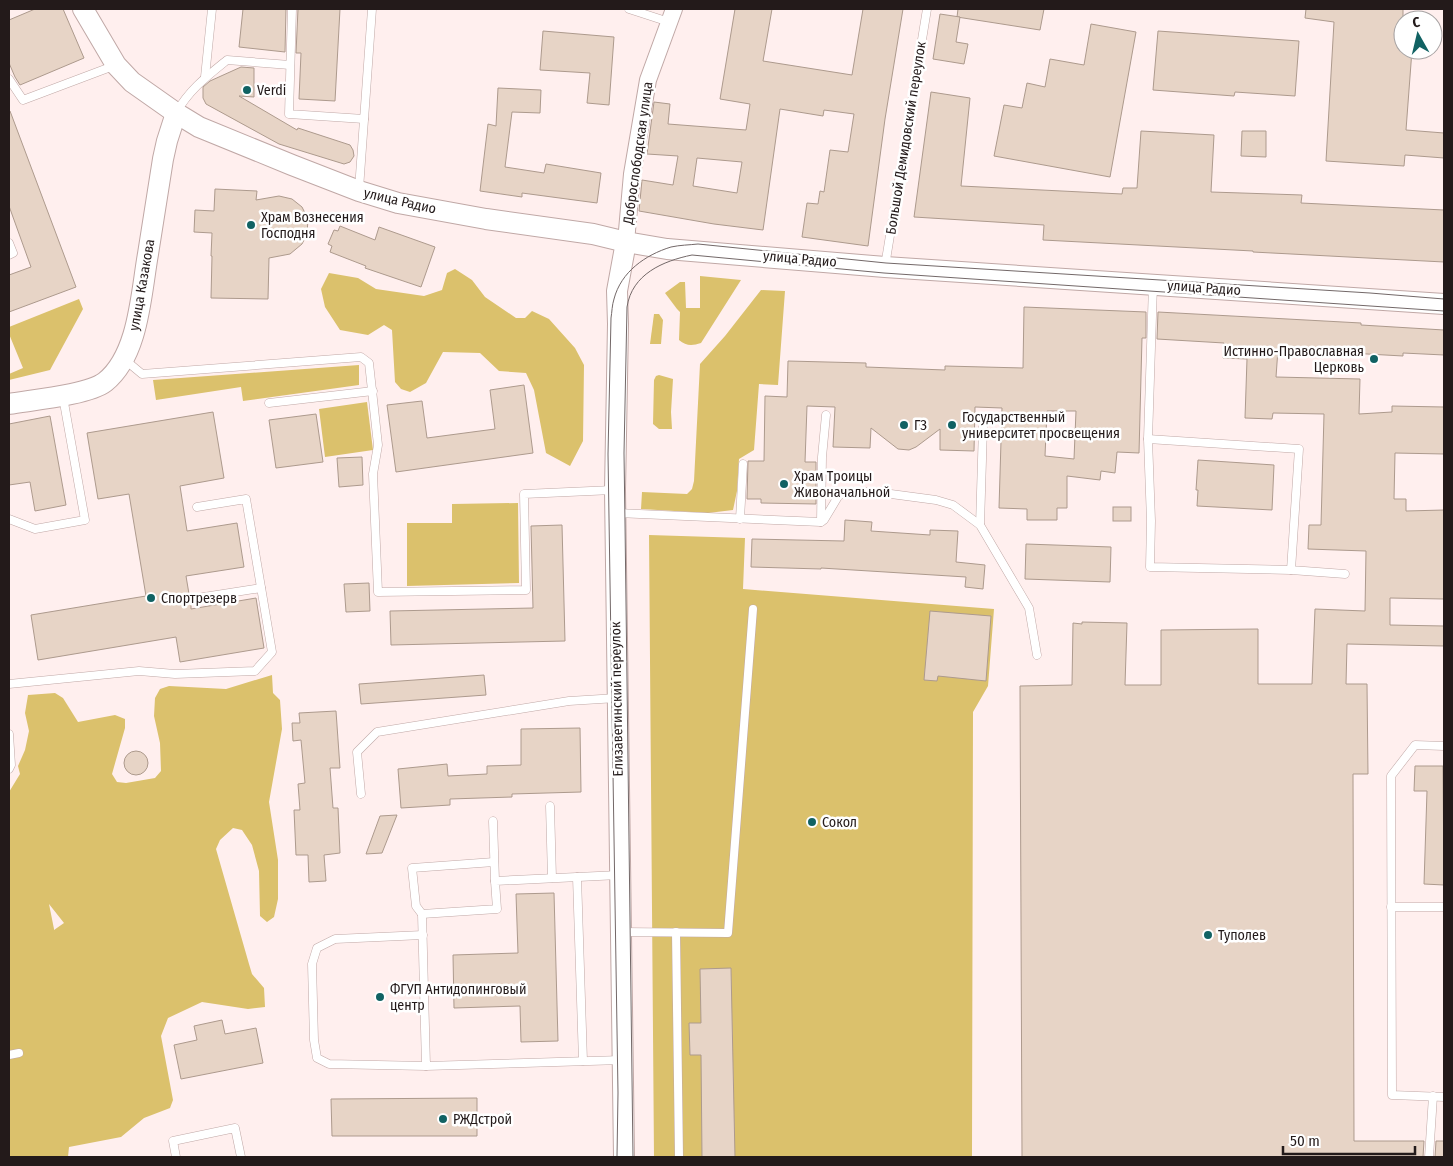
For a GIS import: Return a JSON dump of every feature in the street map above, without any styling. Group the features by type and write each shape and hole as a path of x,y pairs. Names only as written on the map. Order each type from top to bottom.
{"street":[{"name":"улица Радио","path":"83,9 116,65 132,82 159,103 199,126 292,166 359,191 398,203 592,234 667,249 885,267 1444,304"},
{"name":"Доброслободская улица","path":"626,242 632,174 648,80 671,15"},
{"name":"улица Казакова","path":"9,404 90,390 105,382 117,370 135,328 163,159 176,113"},
{"name":"Елизаветинский переулок","path":"624,1157 615,490 617,291 626,242"}],"lane":[{"path":"205,77 212,9"},
{"path":"292,9 289,114 364,119"},
{"path":"359,191 372,9"},
{"path":"629,9 671,15"},
{"name":"Большой Демидовский переулок","path":"885,267 927,9"},
{"path":"176,113 185,98 205,77 226,60 290,65"},
{"path":"9,79 23,100 116,65"},
{"path":"9,243 13,253 9,254"},
{"path":"1153,285 1148,439 1151,521 1150,567 1290,570 1345,574"},
{"path":"123,359 142,374 361,357 368,363 373,390 378,445 373,474 378,592 526,590 524,494 615,490"},
{"path":"269,403 373,390"},
{"path":"9,520 35,529 85,520 63,395"},
{"path":"821,522 822,457 826,415"},
{"path":"980,525 983,427"},
{"path":"1148,439 1299,449 1290,570"},
{"path":"740,519 743,464"},
{"path":"615,512 821,522 839,495 852,492 876,492 936,500 953,505 980,525 1029,608 1037,655"},
{"path":"9,684 139,671 175,674 255,671 272,652 246,499 197,507"},
{"path":"191,599 261,588"},
{"path":"622,932 728,933 753,609"},
{"path":"361,794 357,752 377,732 569,701 617,698"},
{"path":"9,734 11,765 9,769"},
{"path":"1444,746 1415,745 1391,776 1392,1095 1444,1097"},
{"path":"550,806 552,878"},
{"path":"422,914 497,909 493,821"},
{"path":"426,1066 422,914 416,906 412,868 494,862"},
{"path":"495,881 621,874"},
{"path":"577,877 583,1061"},
{"path":"1391,907 1444,907"},
{"path":"676,932 679,1157"},
{"path":"423,935 335,939 317,948 312,964 314,1040 317,1058 329,1064 426,1066 624,1060"},
{"path":"9,1055 19,1053"},
{"path":"1429,1157 1433,1096"},
{"path":"176,1157 172,1141 235,1128 241,1157"}],"shaded area":[{"path":"455,269 472,280 485,297 516,318 525,318 532,311 549,319 575,348 584,365 583,441 570,466 546,453 534,390 526,373 499,371 480,353 443,352 426,383 410,392 401,389 395,382 392,330 384,325 368,335 340,330 325,307 321,289 329,273 358,278 376,289 424,296 442,290 447,273"},
{"path":"700,276 741,280 701,343 689,345 679,340 680,312 665,293 680,282 685,282 686,308 700,308"},
{"path":"761,290 785,291 778,385 759,384 754,450 739,459 737,491 733,510 708,513 641,509 642,492 687,494 692,489 700,364"},
{"path":"79,299 83,309 50,370 9,380 9,374 23,368 9,334 9,327"},
{"path":"654,314 659,314 663,320 661,344 650,344"},
{"path":"359,365 359,385 243,401 241,387 156,400 153,380"},
{"path":"659,375 673,379 672,429 659,429 653,424 654,380"},
{"path":"367,402 373,450 325,457 319,409"},
{"path":"518,503 519,583 407,586 407,523 452,523 452,504"},
{"name":"Сокол","path":"649,535 745,538 743,589 994,609 988,686 973,712 972,1157 654,1157"},
{"path":"272,675 273,693 280,700 282,729 269,802 278,860 278,899 274,917 267,922 260,916 259,871 252,845 242,830 233,828 220,840 216,849 252,974 264,988 265,1007 248,1009 202,1002 168,1018 161,1036 173,1100 170,1108 144,1118 121,1137 69,1147 68,1157 9,1157 9,792 20,774 18,766 25,750 29,731 25,713 28,695 55,693 63,698 78,722 115,715 125,719 125,728 112,774 117,782 126,783 155,778 161,771 160,743 154,716 155,698 160,689 169,686 226,689","holes":["49,904 64,923 54,930"]}],"building":[{"path":"35,9 63,9 84,58 20,85 9,63 9,20"},
{"path":"243,9 286,9 285,52 239,47"},
{"path":"298,9 340,9 335,101 299,99 301,53 296,53"},
{"path":"735,9 772,9 763,61 852,75 863,9 903,9 885,119 868,246 802,237 807,203 818,204 820,191 824,192 830,150 848,152 854,114 824,110 823,116 780,109 763,230 639,211 642,180 673,185 678,156 647,154 654,102 670,104 668,124 746,130 750,104 720,99","holes":["697,158 742,162 737,193 693,186"]},
{"path":"958,9 1044,9 1040,30 957,17"},
{"path":"1306,9 1403,9 1393,10 1393,60 1411,60 1406,130 1444,133 1444,158 1405,155 1404,166 1326,161 1334,22 1305,18"},
{"path":"940,14 960,17 956,42 968,44 964,64 933,59"},
{"path":"1091,24 1136,32 1110,177 994,156 1004,105 1022,108 1027,83 1045,87 1050,59 1084,65"},
{"path":"543,31 614,37 609,105 587,103 590,73 540,70"},
{"path":"1158,31 1299,41 1295,96 1235,92 1234,96 1153,90"},
{"path":"241,67 254,68 254,97 239,96 297,130 298,128 350,145 354,156 350,162 344,164 279,144 206,104 203,98 203,87 210,81"},
{"path":"498,88 541,90 540,113 512,112 505,167 544,173 546,164 601,173 597,203 522,193 522,197 480,191 488,124 496,126"},
{"path":"931,92 970,98 961,186 1122,194 1123,188 1137,188 1141,131 1214,135 1211,192 1302,195 1301,203 1444,210 1444,262 1043,240 1044,225 914,217"},
{"path":"9,111 76,287 9,312 9,275 31,267 9,206"},
{"path":"1242,131 1266,131 1266,157 1241,156"},
{"name":"Храм Вознесения Господня","path":"215,189 257,191 256,200 279,196 292,199 302,207 308,219 307,234 302,244 290,254 269,258 268,299 211,298 212,233 194,232 195,210 214,211"},
{"path":"340,226 375,240 379,227 435,247 421,287 365,268 366,266 330,252 332,246 328,244 334,230 338,231"},
{"name":"ГЗ","path":"1024,307 1146,312 1146,338 1142,338 1139,453 1117,452 1115,473 1101,471 1100,480 1067,476 1067,508 1057,508 1057,520 1027,520 1027,509 999,508 1002,408 975,407 974,451 940,450 940,429 909,450 898,449 871,428 870,448 833,447 835,407 807,406 805,462 816,462 816,504 761,503 761,499 747,499 748,461 764,461 765,396 787,397 788,361 866,363 866,367 945,370 945,366 1023,368","holes":["1047,411 1076,411 1074,459 1045,456"]},
{"name":"Туполев","path":"1158,312 1361,323 1361,325 1444,330 1444,355 1403,353 1403,356 1278,349 1276,377 1360,379 1359,414 1392,412 1392,406 1444,407 1444,454 1395,453 1394,499 1406,499 1406,511 1444,510 1444,599 1390,598 1390,625 1444,626 1444,646 1347,644 1346,684 1367,684 1368,774 1353,774 1354,1141 1424,1141 1423,1157 1022,1157 1020,686 1072,685 1073,623 1082,624 1082,622 1127,623 1125,685 1161,685 1161,630 1258,629 1258,684 1312,684 1315,609 1365,611 1366,551 1308,549 1309,525 1321,525 1324,414 1273,413 1272,419 1245,418 1247,359 1223,358 1224,343 1157,339"},
{"path":"524,385 533,453 396,472 387,405 422,401 427,438 495,429 490,390"},
{"path":"213,412 224,478 180,486 187,531 237,523 244,567 186,576 189,594 186,600 187,603 191,604 191,609 256,598 264,648 180,662 176,637 38,660 31,615 146,596 129,494 98,499 87,433"},
{"path":"316,414 323,462 276,468 269,420"},
{"path":"50,416 66,505 35,511 30,482 9,485 9,424"},
{"path":"362,457 363,485 339,487 337,458"},
{"path":"1198,460 1274,465 1272,510 1197,506"},
{"path":"1113,507 1131,507 1131,521 1113,521"},
{"path":"845,520 872,522 871,531 930,535 930,530 958,531 956,562 985,565 983,589 965,587 966,577 821,568 751,567 752,539 844,541"},
{"path":"562,525 565,641 391,645 390,611 533,608 531,526"},
{"path":"1026,544 1111,547 1110,582 1025,579"},
{"path":"369,583 370,611 346,612 344,584"},
{"path":"930,611 991,616 986,681 938,676 937,681 924,680"},
{"path":"484,675 486,695 361,704 359,684"},
{"path":"336,711 340,768 330,768 333,808 338,808 340,853 324,855 326,881 309,882 308,855 296,855 294,810 300,810 298,784 305,783 301,740 293,741 292,723 300,723 299,713"},
{"path":"580,728 581,792 512,794 512,797 450,799 450,805 401,808 398,769 447,764 448,776 487,774 487,766 521,765 521,729"},
{"path":"136,751 141,752 147,758 147,768 141,774 136,775 131,774 125,768 124,763 125,758 131,752"},
{"path":"1415,766 1443,766 1444,885 1424,884 1427,791 1414,791"},
{"path":"397,815 382,853 366,854 380,816"},
{"path":"554,893 558,1041 521,1042 520,1006 454,1008 453,955 518,953 516,894"},
{"path":"731,968 735,1157 702,1157 701,1055 690,1055 689,1023 701,1023 700,969"},
{"path":"222,1020 225,1034 256,1028 263,1063 181,1079 174,1045 197,1040 194,1026"},
{"path":"477,1098 477,1136 332,1136 331,1099"},
{"path":"1436,1141 1444,1141 1444,1157 1435,1157"}],"tram line":[{"path":"617,1157 618,1093 608,454 611,318 617,289 628,273 643,260 661,250 674,246 698,244 886,263 1444,299"},
{"path":"633,1157 624,453 627,307 635,286 642,278 660,265 692,255 884,273 1444,311"}],"place":[{"name":"Verdi","path":"247,90"},
{"name":"Храм Вознесения Господня","path":"251,225"},
{"name":"Истинно-Православная Церковь","path":"1374,359"},
{"name":"ГЗ","path":"904,425"},
{"name":"Государственный университет просвещения","path":"952,425"},
{"name":"Храм Троицы Живоначальной","path":"784,484"},
{"name":"Спортрезерв","path":"151,598"},
{"name":"Сокол","path":"812,822"},
{"name":"Туполев","path":"1208,935"},
{"name":"ФГУП Антидопинговый центр","path":"380,997"},
{"name":"РЖДстрой","path":"443,1119"}]}
